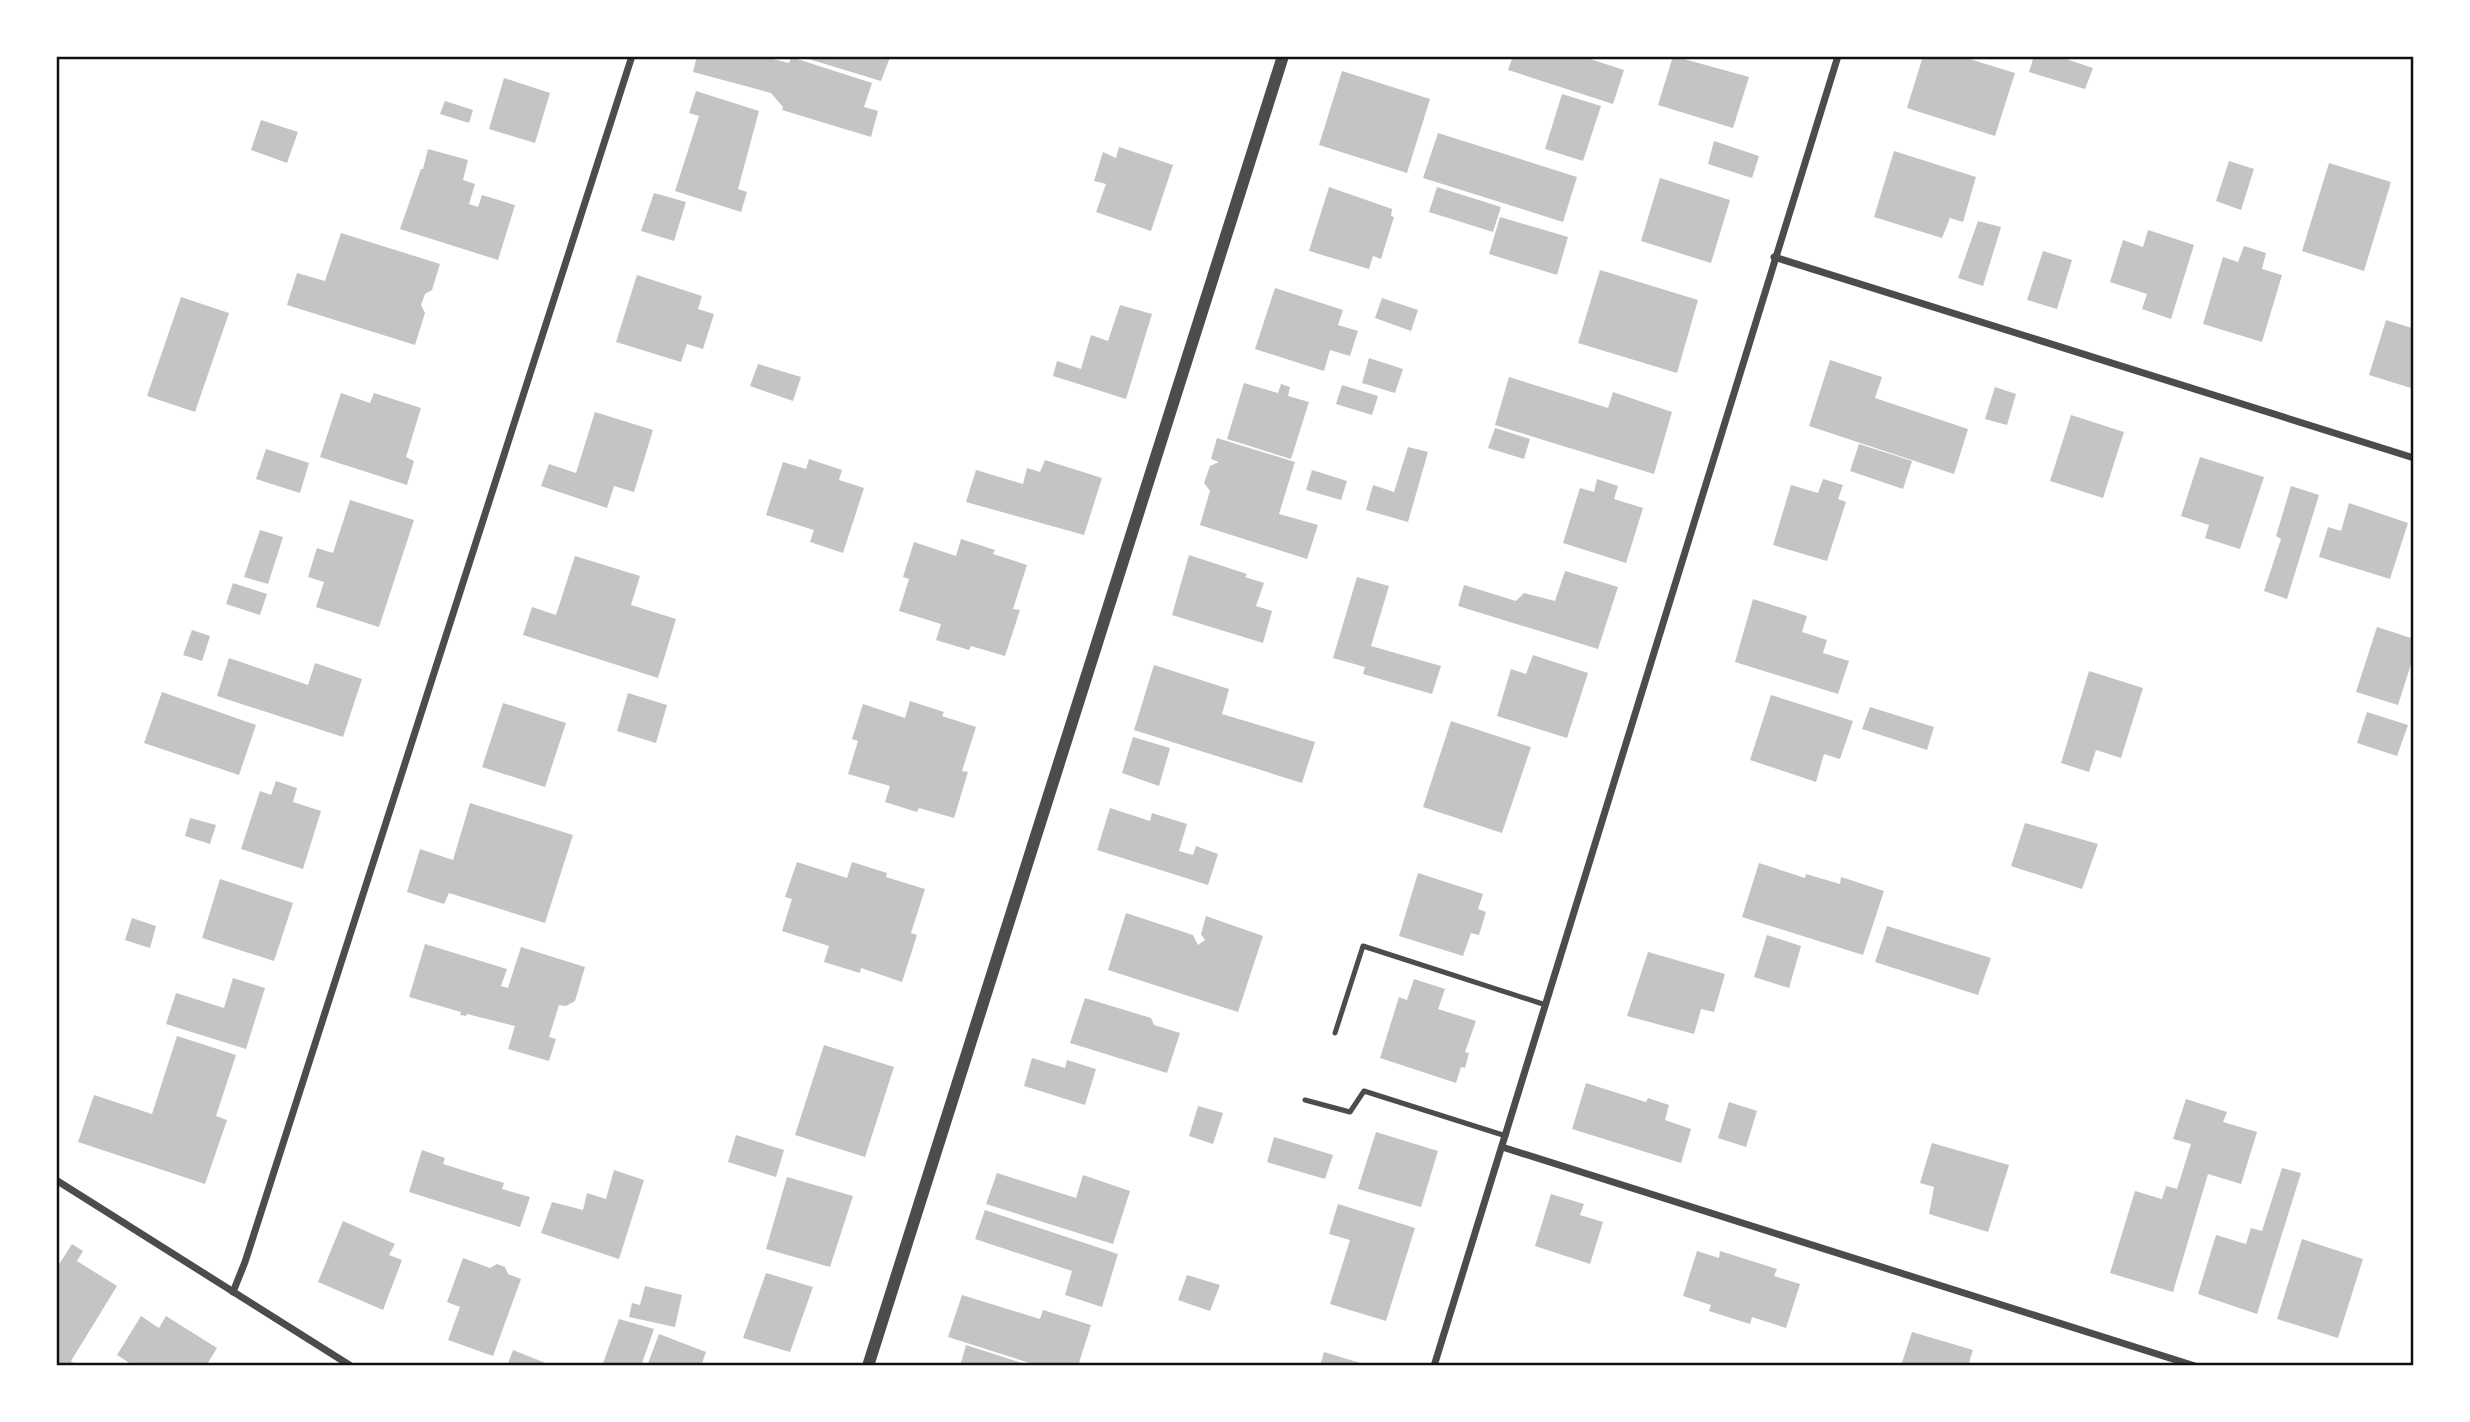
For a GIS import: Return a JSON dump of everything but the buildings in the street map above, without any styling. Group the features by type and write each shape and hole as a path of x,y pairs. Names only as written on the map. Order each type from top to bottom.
{"street":[{"path":"233,1292 245,1262 632,56"},
{"path":"868,1366 1283,56"},
{"path":"1434,1366 1838,56"},
{"path":"1774,257 2414,458"},
{"path":"1502,1147 2195,1366"},
{"path":"56,1180 351,1366"}],"lane":[{"path":"1335,1033 1363,946 1546,1005"},
{"path":"1305,1100 1350,1112 1364,1091 1506,1136"}]}
